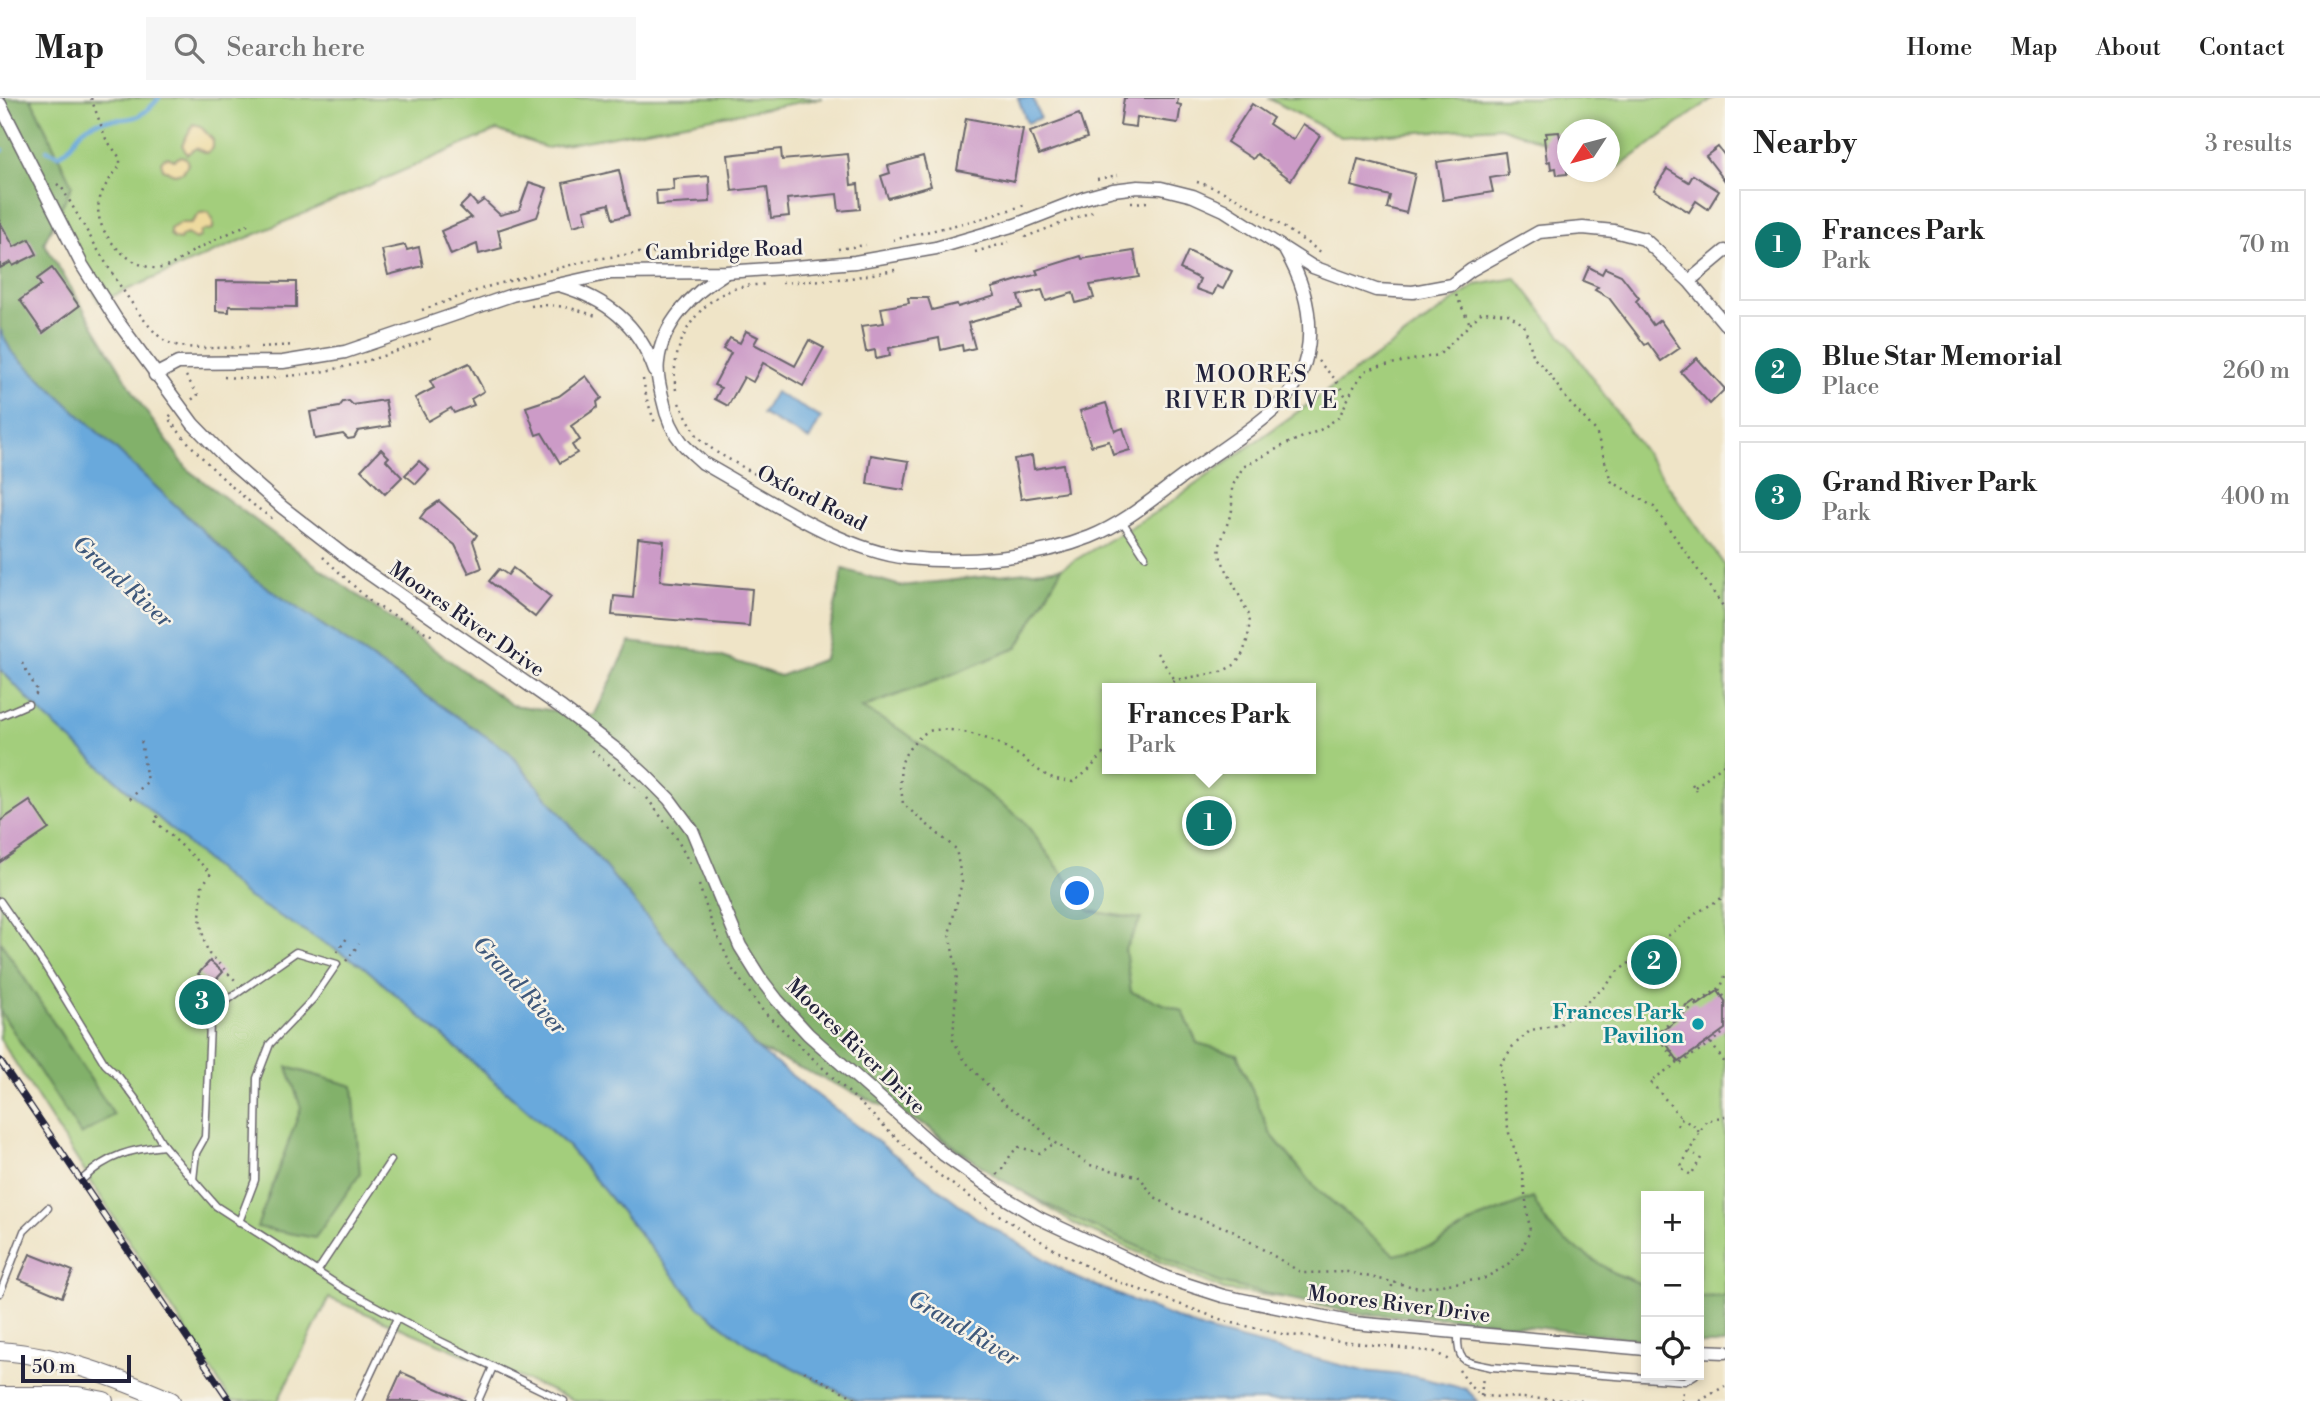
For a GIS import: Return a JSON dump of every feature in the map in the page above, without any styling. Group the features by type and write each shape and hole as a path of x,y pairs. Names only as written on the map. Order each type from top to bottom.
{"main road":[{"path":"0,1351 36,1356 111,1375 172,1401"},
{"path":"0,1396 78,1396 104,1401"}],"street":[{"name":"Moores River Drive","path":"0,104 82,265 116,319 180,408 228,460 354,564 562,708 645,775 692,830 740,946 777,1000 808,1034 935,1147 984,1184 1039,1218 1167,1278 1223,1296 1353,1323 1641,1349"},
{"name":"Cambridge Road","path":"155,375 178,363 283,362 324,357 374,344 469,308 557,284 611,273 726,272 855,262 936,248 1015,225 1084,198 1125,189 1161,188 1193,196 1224,210 1312,267 1376,290 1413,292 1451,285"},
{"path":"1451,285 1471,270 1539,232 1583,228 1614,231 1644,239 1689,281 1725,324"},
{"path":"1284,249 1299,274 1307,302 1311,326 1309,351"},
{"path":"1689,281 1725,251"},
{"name":"Oxford Road","path":"726,272 704,286 674,320 658,361 664,408 683,444 703,463 848,542 906,558 968,560 1002,557 1090,537 1122,521 1278,406 1293,388 1304,368 1309,351"},
{"name":"Oxford Road","path":"557,284 582,292 625,320 647,346 659,381"},
{"path":"1704,1352 1725,1352"}],"lane":[{"path":"1122,521 1146,556"},
{"path":"0,716 28,704"},
{"path":"0,901 46,966 100,1057 120,1077 164,1146 216,1206 317,1272 397,1318 564,1401"},
{"path":"193,1180 196,1153 205,1138 210,1024 219,1006 296,953 338,961 313,999 270,1044 257,1078 255,1180 239,1222"},
{"path":"84,1178 98,1164 113,1156 138,1148 164,1146"},
{"path":"317,1272 391,1160"},
{"path":"0,1293 24,1231 48,1208"},
{"path":"358,1401 397,1318"},
{"path":"1458,1334 1457,1352 1466,1362 1641,1378"},
{"path":"478,1401 492,1367"}],"path":[{"path":"91,98 106,139 120,158 120,166 107,182 98,204 99,218 108,240 125,256 149,268 165,268 248,224"},
{"path":"1089,181 1123,174"},
{"path":"1190,180 1208,185 1233,198 1321,253"},
{"path":"53,181 62,188 151,330 167,342 180,345 256,348 300,345"},
{"path":"1224,210 1233,198"},
{"path":"886,242 958,225 1038,201"},
{"path":"1122,203 1154,202"},
{"path":"970,253 1036,234 1098,209"},
{"path":"833,249 874,244"},
{"path":"411,314 490,286 590,260 639,253 782,253"},
{"path":"676,391 676,358 684,333 698,313 715,299 739,287 851,278 911,267"},
{"path":"1451,285 1469,324"},
{"path":"524,307 547,304 574,308 597,317"},
{"path":"1173,683 1175,680 1221,672 1236,664 1248,638 1250,617 1226,570 1219,548 1232,510 1232,486 1243,467 1286,444 1320,430 1339,417 1365,371 1439,355 1482,312 1508,314 1524,325 1534,358 1547,371 1568,401 1597,431 1611,481 1654,507 1725,608"},
{"path":"214,377 255,379 341,369 386,356 443,334"},
{"path":"167,342 198,395 168,418 237,490 275,520"},
{"path":"1309,351 1335,379 1348,400"},
{"path":"643,379 647,400 659,431"},
{"path":"678,402 698,437 716,452 821,511"},
{"path":"317,552 373,604 441,641"},
{"path":"1157,653 1175,680"},
{"path":"22,663 38,692 28,704"},
{"path":"1102,754 1073,782 1061,781 1035,771 1013,751 968,733 934,730 922,735 906,751 899,771 903,804 956,849 962,882 949,934 957,971 953,1040 965,1062 987,1087 1006,1105 1031,1120 1055,1143 1090,1166 1140,1177 1153,1196 1170,1206 1229,1229 1303,1273 1348,1272 1419,1288 1483,1279 1506,1266 1521,1251 1530,1231 1522,1171 1509,1133 1500,1066 1513,1046 1531,1030 1559,1025 1606,986 1618,971 1695,914 1725,896"},
{"path":"130,799 147,782 141,739"},
{"path":"590,748 648,799 676,837 695,874 712,924 733,970 763,1011 859,1104 935,1172 973,1199 984,1184 1006,1166 1011,1152 1018,1147 1040,1153 1055,1143"},
{"path":"1695,787 1725,763"},
{"path":"158,816 153,820 211,873 202,886 200,918 204,941 209,954 243,988"},
{"path":"338,961 347,938"},
{"path":"338,961 359,944"},
{"path":"1678,1063 1656,1033 1718,988 1725,976"},
{"path":"1718,988 1725,998"},
{"path":"1679,1010 1690,1003"},
{"path":"1699,1132 1682,1119 1650,1082 1725,1032"},
{"path":"1711,1043 1725,1063"},
{"path":"1689,1151 1699,1156 1691,1175 1680,1168 1699,1132 1706,1121 1725,1116"},
{"path":"1677,1126 1682,1119"},
{"path":"1435,1352 1450,1360 1481,1396 1586,1401"},
{"path":"1481,1396 1483,1365"},
{"path":"804,1371 861,1401"},
{"path":"1700,1401 1725,1386"}],"green space":[{"path":"0,98 823,98 547,148 497,130 99,302"},
{"path":"0,98 31,98 72,185 44,243 142,406 188,470 318,567 512,705 594,716 630,642 704,651 780,676 824,659 843,569 901,586 1062,568 1017,648 862,708 903,731 1023,820 1090,911 1141,919 1125,949 1131,992 1183,1011 1197,1043 1237,1054 1270,1133 1315,1187 1395,1255 1435,1245 1478,1219 1533,1198 1544,1219 1559,1237 1614,1273 1641,1284 1641,1339 1464,1319 1358,1314 1220,1283 1069,1216 998,1178 927,1126 756,1048 509,752 253,578 11,351 0,329"},
{"path":"1268,98 1713,98 1620,166 1620,119 1557,119 1557,147 1500,127 1341,137"},
{"path":"1516,278 1574,352 1725,566 1725,1335 1704,1333 1704,1191 1641,1191 1641,1327 1380,1310 1224,1290 1076,1225 947,1144 898,1101 776,741 1161,509 1476,285"},
{"path":"0,669 77,744 118,779 329,945 363,966 567,1145 699,1307 747,1344 857,1401 576,1401 329,1298 278,1401 231,1401 0,1039"},
{"path":"0,941 114,1115 81,1135 0,1011"},
{"path":"287,1067 353,1086 360,1174 315,1238 257,1227 301,1108"},
{"path":"1725,1296 1725,1344 1704,1344 1704,1297"}],"sand":[{"path":"193,124 200,126 213,140 213,148 206,153 196,148 187,154 182,145"},
{"path":"181,156 186,158 188,164 183,172 174,174 163,169 161,162 164,158 174,160"},
{"path":"208,212 213,220 213,229 201,231 200,237 195,239 187,234 180,240 170,235 170,229 180,223 191,223 200,213"}],"water":[{"path":"1018,98 1033,98 1040,118 1027,123"},
{"name":"Grand River","path":"0,329 11,351 253,578 509,752 756,1048 977,1218 1074,1277 1205,1330 1363,1371 1412,1376 1466,1389 1478,1401 857,1401 747,1344 699,1307 567,1145 363,966 246,896 45,717 0,669"},
{"path":"775,392 821,418 809,440 762,414"}],"building":[{"path":"1124,98 1178,98 1177,104 1181,105 1178,123 1137,117 1136,127 1120,125"},
{"path":"1252,104 1273,118 1269,124 1293,140 1303,124 1320,135 1291,180 1257,154 1253,159 1227,142"},
{"path":"1079,114 1087,138 1039,155 1030,132"},
{"path":"966,118 1023,129 1014,181 957,170"},
{"path":"1557,132 1557,175 1556,168 1551,169 1550,161 1547,162 1544,138 1547,137 1546,133"},
{"path":"1718,147 1725,156 1725,181 1706,156"},
{"path":"781,149 782,160 848,154 851,185 858,184 860,209 839,211 837,194 787,199 789,216 771,218 767,187 732,191 728,155"},
{"path":"1505,152 1508,175 1490,178 1493,192 1443,200 1437,162"},
{"path":"923,156 931,186 888,198 881,176 890,173 888,166"},
{"path":"1358,159 1415,174 1406,213 1387,208 1390,196 1351,186"},
{"path":"1667,169 1689,182 1693,175 1719,191 1708,209 1696,201 1689,212 1654,190"},
{"path":"619,170 629,215 613,219 609,204 584,210 587,222 573,226 563,183"},
{"path":"709,176 710,202 657,205 656,191 674,190 673,179"},
{"path":"529,182 547,188 537,217 498,230 502,248 479,254 477,244 451,255 441,231 471,218 460,207 470,197 477,205 484,200 500,215 519,210"},
{"path":"0,222 14,247 29,239 37,254 13,266 11,262 0,268"},
{"path":"405,245 407,250 419,247 423,266 388,275 382,250"},
{"path":"1134,251 1139,277 1090,285 1094,298 1076,303 1073,293 1046,301 1042,290 1018,296 1022,308 968,323 975,348 963,351 962,345 941,350 939,338 889,348 890,356 876,359 875,350 866,352 861,326 884,323 881,308 909,303 908,298 928,298 932,310 957,304 958,307 995,296 992,288 1038,274 1036,270 1081,256 1082,259"},
{"path":"1188,251 1232,271 1223,289 1217,286 1213,295 1196,289 1200,279 1180,269"},
{"path":"1589,267 1602,274 1605,268 1621,275 1639,298 1636,301 1653,325 1660,320 1680,348 1661,361 1648,343 1645,345 1609,298 1595,290 1598,287 1583,281"},
{"path":"52,268 79,306 43,333 20,300 41,285 37,279"},
{"path":"216,281 296,282 296,307 229,306 229,312 216,311"},
{"path":"746,331 758,337 754,344 795,366 809,340 824,348 803,386 763,363 753,382 744,377 728,406 715,399 721,388 714,385 731,353 723,349 730,338 740,343"},
{"path":"1697,358 1725,389 1710,404 1681,372"},
{"path":"469,363 484,391 471,399 474,405 454,413 451,408 428,421 415,398 434,388 430,381"},
{"path":"586,376 602,398 597,402 598,407 571,426 580,440 572,445 577,453 560,463 542,433 536,435 526,407 559,396"},
{"path":"385,400 390,426 358,431 354,438 348,439 343,434 315,439 310,412 339,407 343,402 349,401 353,405"},
{"path":"1106,403 1115,431 1123,428 1130,450 1113,455 1109,441 1091,446 1080,411"},
{"path":"381,449 389,457 386,460 402,477 385,494 361,470"},
{"path":"871,455 909,461 904,490 867,484"},
{"path":"1032,456 1034,469 1063,464 1067,492 1021,499 1014,459"},
{"path":"419,461 429,470 416,484 405,475"},
{"path":"439,501 477,535 473,541 482,568 469,573 455,545 420,518"},
{"path":"638,538 664,541 660,581 752,589 749,626 612,615 614,596 633,598"},
{"path":"513,568 551,597 535,617 489,581 499,569 508,575"},
{"path":"30,801 49,829 0,862 0,821"},
{"path":"210,961 223,972 211,985 198,974"},
{"name":"Frances Park Pavilion","path":"1718,991 1725,1001 1725,1029 1679,1062 1659,1033 1679,1019 1676,1014 1694,1001 1698,1005"},
{"path":"30,1254 73,1271 62,1297 19,1279"},
{"path":"401,1372 434,1387 466,1401 388,1401"}],"waterway":[{"path":"47,150 59,155 92,124 138,116 159,98"}],"railway":[{"path":"0,1061 230,1401"}],"place":[{"name":"Frances Park","path":"1209,823"},
{"name":"Blue Star Memorial","path":"1654,962"},
{"name":"Grand River Park","path":"202,1002"},
{"name":"Frances Park Pavilion","path":"1698,1024"}],"district":[{"name":"MOORES RIVER DRIVE","path":"1252,387"}]}
